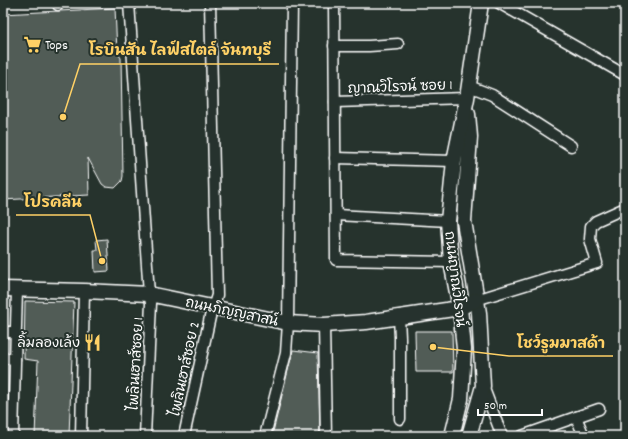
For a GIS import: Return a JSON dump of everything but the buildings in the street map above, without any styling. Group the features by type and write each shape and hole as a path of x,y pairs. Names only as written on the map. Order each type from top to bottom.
{"main road":[{"name":"ถนนญาณวิโรจน์","path":"452,436 461,399 464,349 460,308 451,262 448,221 454,161 468,92 481,3"},
{"name":"ถนนญาณวิโรจน์","path":"468,92 470,137 464,221 479,313 483,386 469,436"},
{"name":"ถนนภิญญสาสน์","path":"3,289 149,294 288,323 324,325 399,317 460,308 476,300"}],"street":[{"name":"ไพลินเฮาส์ซอย 1","path":"130,3 149,294 151,303 145,436"},
{"name":"ไพลินเฮาส์ซอย 2","path":"184,436 217,295 210,3"},
{"path":"265,436 286,353 288,323 292,3"},
{"path":"334,3 336,260 451,262"},
{"path":"499,3 625,75"},
{"path":"334,46 398,44"},
{"path":"468,92 492,95 571,146"},
{"name":"ญาณวิโรจน์ ซอย 1","path":"335,102 468,92"},
{"path":"335,158 454,161"},
{"path":"476,300 597,264 590,239 591,226 625,208"},
{"path":"336,216 448,221"},
{"path":"13,436 17,290"},
{"path":"81,436 84,291"},
{"path":"399,317 400,419"},
{"path":"324,325 326,436"},
{"path":"3,332 15,332"},
{"path":"3,358 15,359"},
{"path":"483,386 502,436"},
{"path":"522,436 599,409"},
{"path":"576,417 584,436"}],"place":[{"name":"Tops","path":"32,44"},
{"name":"โรบินสัน ไลฟ์สไตล์ จันทบุรี","path":"63,117"},
{"name":"โปรคลีน","path":"102,261"},
{"name":"ลิ้มลองเล้ง","path":"93,342"},
{"name":"โชว์รูมมาสด้า","path":"433,347"}]}
